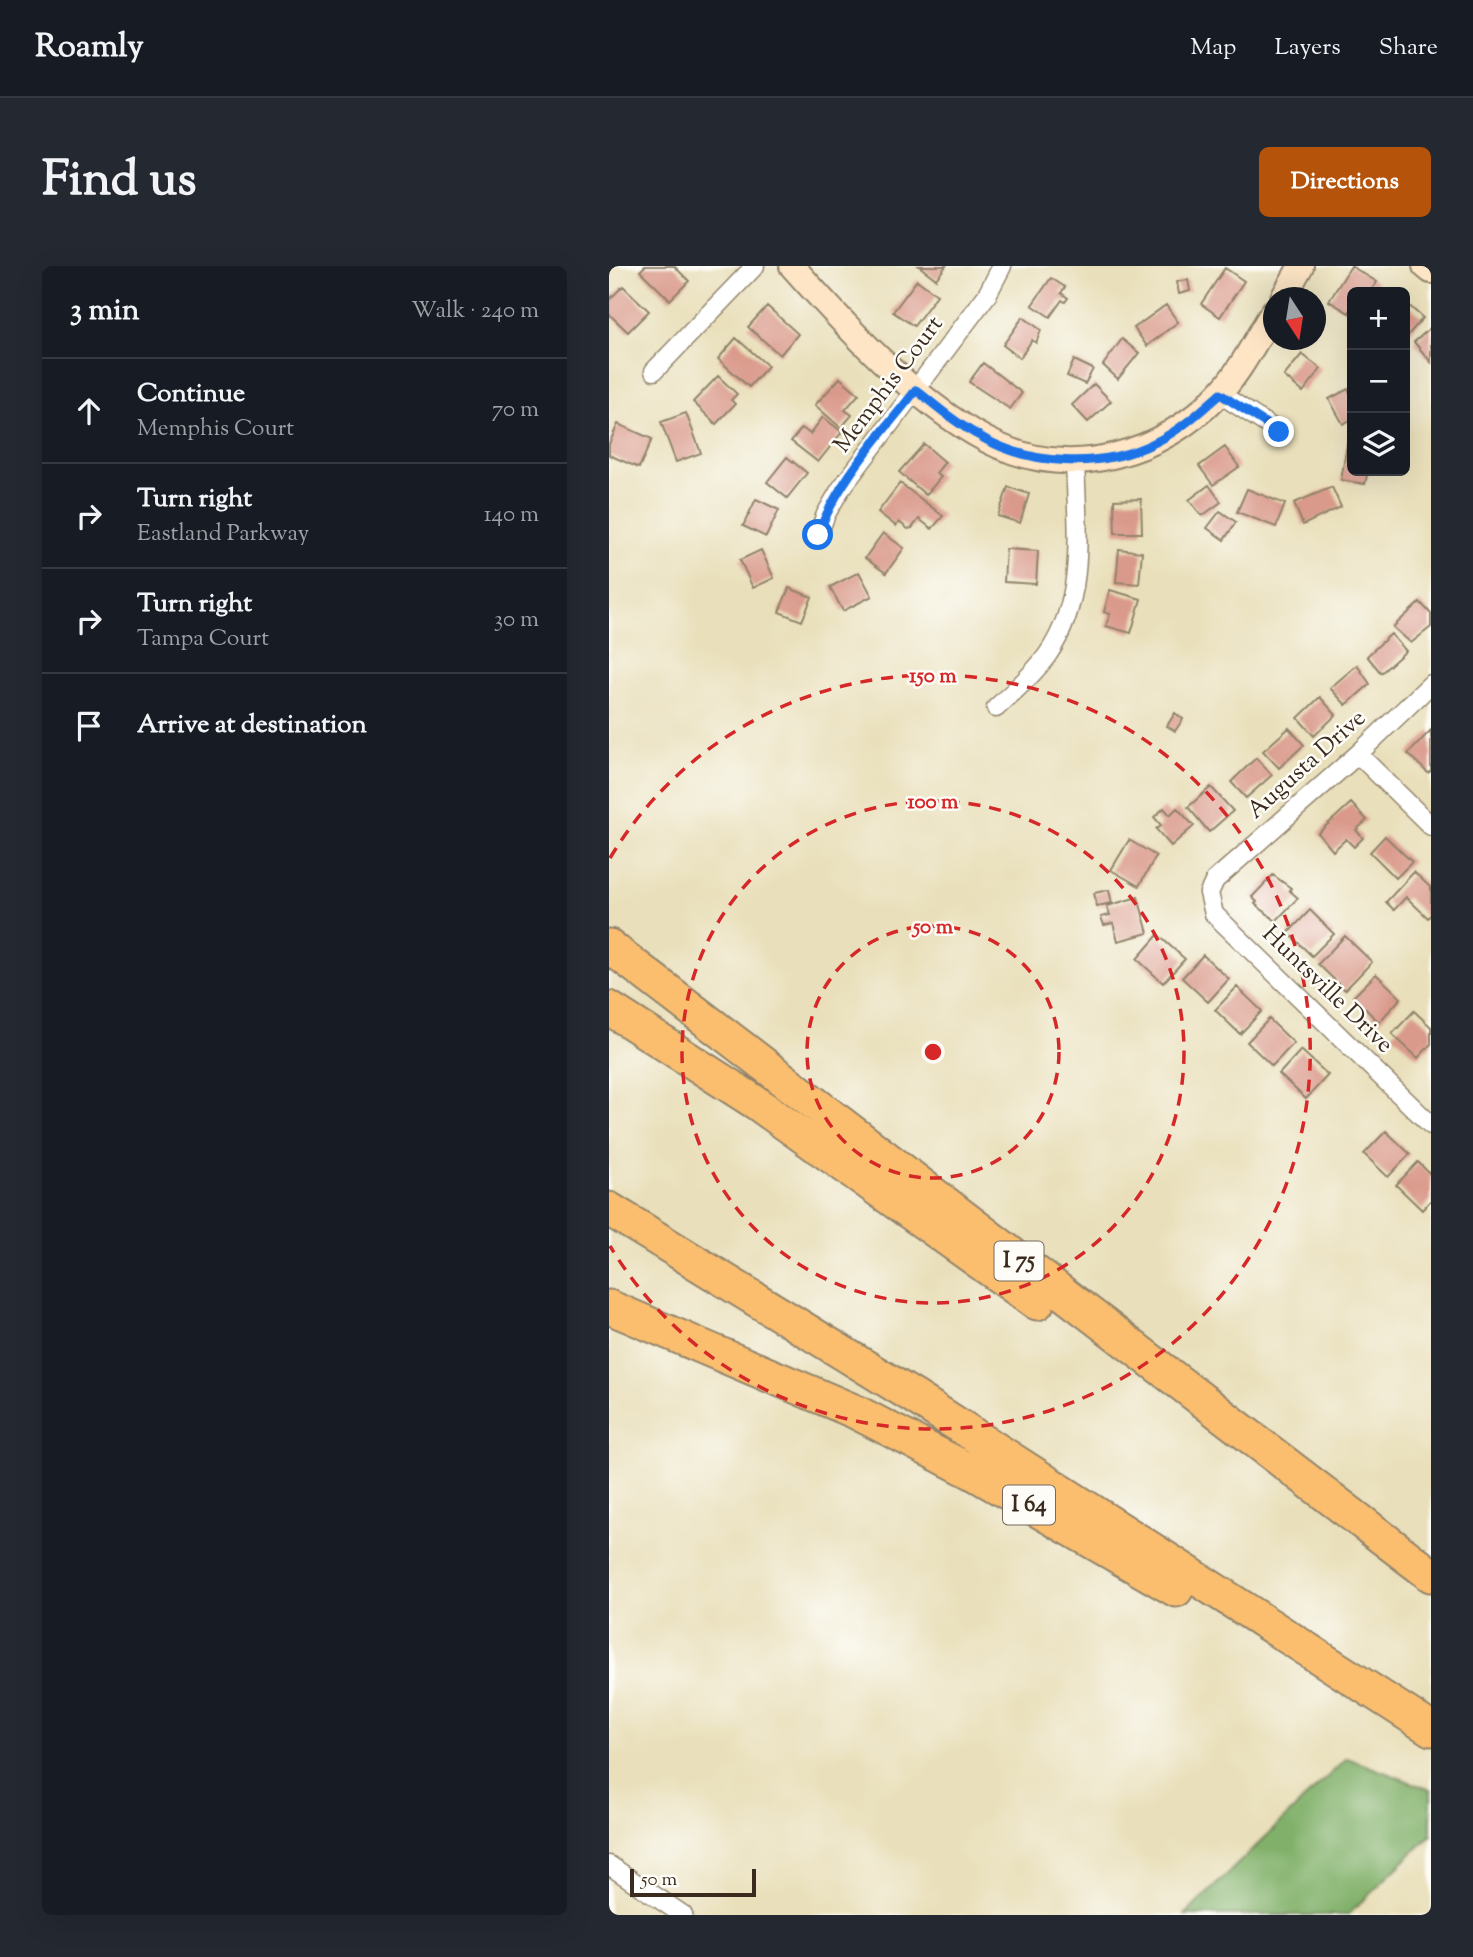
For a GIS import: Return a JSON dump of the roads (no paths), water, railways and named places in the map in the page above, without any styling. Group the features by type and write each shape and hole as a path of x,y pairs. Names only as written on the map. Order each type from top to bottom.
{"highway":[{"name":"I 75","path":"609,946 1431,1575"},
{"path":"609,1008 769,1112 1431,1586"},
{"path":"609,1209 916,1398 1431,1729"},
{"name":"I 64","path":"609,1307 856,1412 972,1472 1431,1738"}],"street":[{"path":"654,371 755,266"},
{"path":"792,266 845,322 916,390 976,435 1026,455 1075,461 1108,457 1155,443 1178,430 1220,394 1263,327"},
{"name":"Memphis Court","path":"818,535 840,490 988,295 1002,266"},
{"path":"1289,287 1301,266"},
{"path":"1425,266 1431,271"},
{"path":"1220,394 1279,432"},
{"path":"996,708 1048,654 1063,628 1073,597 1077,563 1075,461"},
{"name":"Augusta Drive","path":"1215,880 1358,754 1431,684"},
{"path":"1358,754 1431,825"},
{"name":"Huntsville Drive","path":"1215,880 1209,893 1214,914 1431,1125"},
{"path":"609,1865 683,1915"}]}
